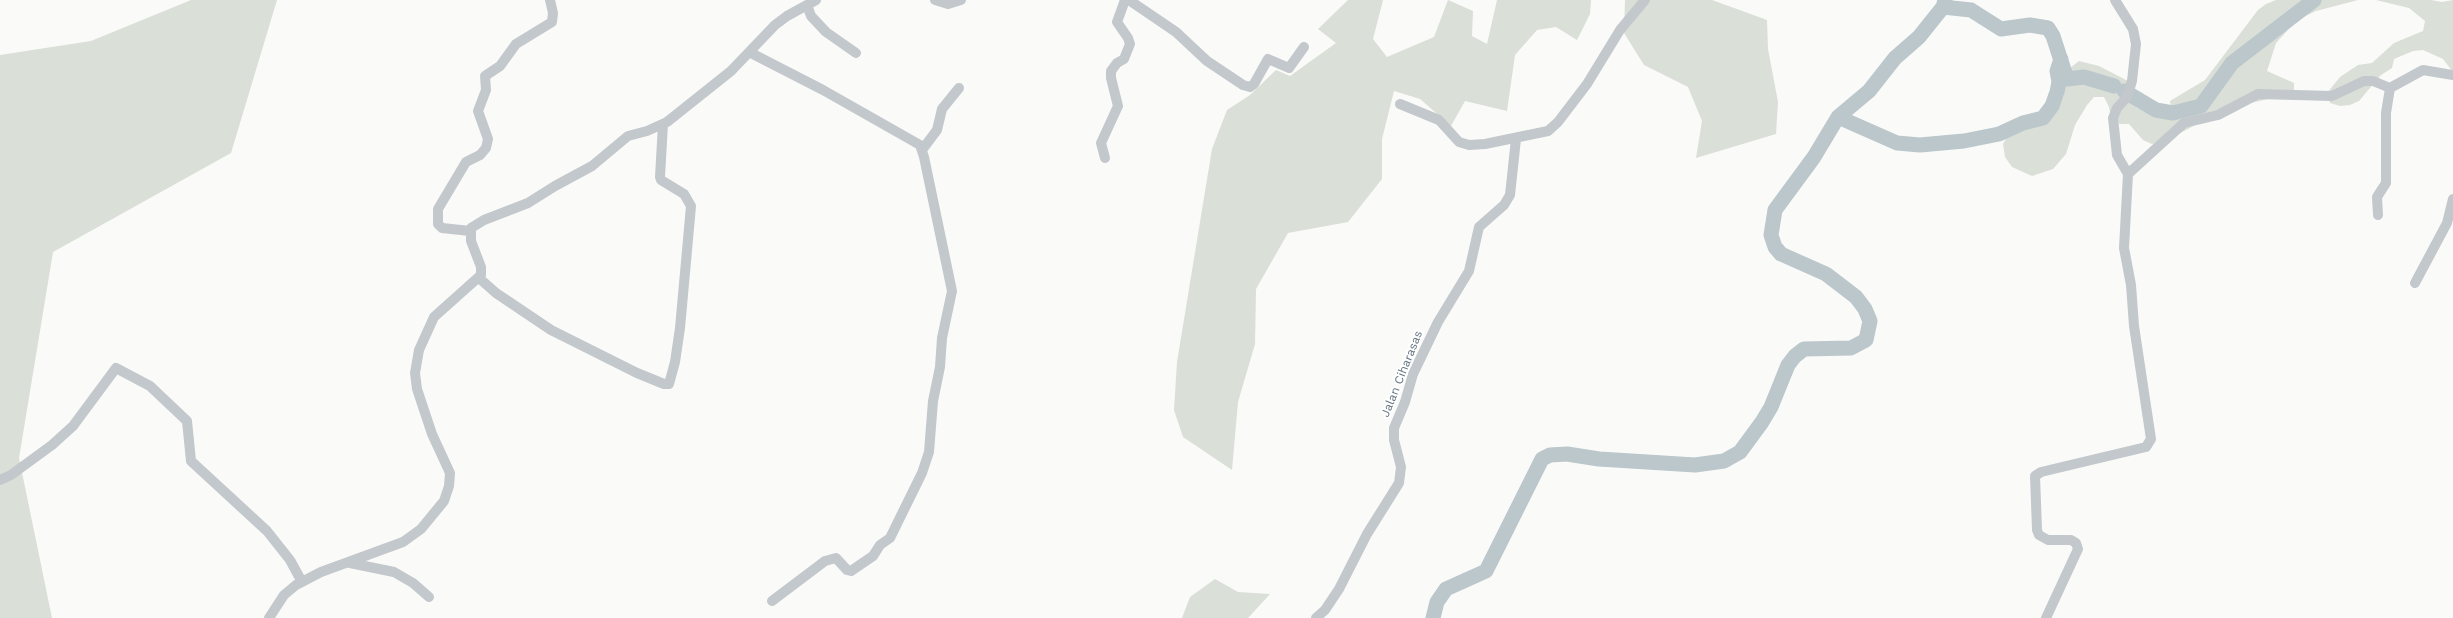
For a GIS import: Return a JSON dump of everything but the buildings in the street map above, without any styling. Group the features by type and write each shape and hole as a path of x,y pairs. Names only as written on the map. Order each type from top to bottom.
{"street":[{"path":"470,231 442,228 437,220 438,210 466,162 480,155 486,148 488,139 478,111 486,90 485,76 500,66 516,44 552,22 553,13 550,0"},
{"path":"935,0 948,4 961,0"},
{"path":"1105,158 1101,143 1118,106 1111,78 1111,71 1117,63 1124,59 1130,44 1128,38 1117,22 1125,0"},
{"path":"1128,0 1176,32 1207,61 1243,85 1250,87 1254,84 1268,59 1289,68 1304,47"},
{"path":"1400,104 1439,120 1459,142 1474,145 1548,131 1558,122 1587,84 1620,30 1645,0"},
{"path":"2046,618 2078,549 2076,543 2070,540 2048,540 2039,535 2037,530 2035,476 2040,472 2146,447 2151,439 2134,326 2131,286 2124,248 2128,174 2117,154 2113,123 2114,113 2127,96 2132,81 2136,54 2135,36 2115,0"},
{"path":"470,231 478,223 528,204 555,186 592,166 628,136 647,131 663,124 731,71 775,25 787,16 812,3"},
{"path":"812,3 811,16 822,28 856,53"},
{"path":"749,52 915,141 922,150 952,291 942,338 940,367 933,401 929,452 922,473 890,538 880,545 873,556 851,571 847,570 836,558 825,561 772,601"},
{"path":"2128,174 2184,123 2218,115 2258,94 2332,96 2367,80 2390,88 2423,70 2453,75"},
{"path":"922,150 937,130 942,109 959,88"},
{"path":"2378,215 2377,197 2386,183 2386,112 2390,88"},
{"path":"479,278 496,293 551,330 637,373 664,384 669,384 675,362 680,328 691,206 684,194 661,180 663,124"},
{"name":"Jalan Ciharasas","path":"1316,618 1325,610 1339,589 1367,534 1399,483 1401,467 1394,440 1394,428 1406,402 1413,374 1435,328 1469,271 1479,227 1504,206 1510,195 1516,138"},
{"path":"2415,283 2447,223 2453,200"},
{"path":"269,618 284,595 302,582 347,562 403,542 421,529 444,501 450,473 445,460 438,450 417,389 415,380 416,361 426,330 434,317 479,278 481,267 471,241 470,231"},
{"path":"0,480 11,475 52,445 73,426 116,368 150,386 187,421 191,461 267,531 290,560 302,582"},
{"path":"347,562 394,572 412,583 429,597"}],"shaded area":[{"path":"191,0 277,0 231,153 53,252 19,458 52,618 0,618 0,55 91,41"},
{"path":"1348,0 1383,0 1373,39 1387,57 1434,37 1448,0 1473,11 1472,36 1487,44 1497,0 1591,0 1590,14 1577,40 1556,27 1537,30 1515,55 1507,111 1465,101 1451,126 1420,99 1394,91 1382,139 1382,179 1348,222 1288,233 1256,289 1255,344 1238,402 1232,470 1183,437 1174,410 1177,362 1212,149 1227,110 1250,95 1276,70 1290,76 1336,43 1318,29"},
{"path":"1625,0 1712,0 1767,20 1768,49 1778,102 1776,134 1696,158 1702,121 1688,87 1644,65 1624,33"},
{"path":"2276,0 2358,0 2316,11 2297,20 2276,43 2267,71 2294,83 2294,93 2242,105 2210,117 2173,137 2152,144 2143,140 2129,124 2120,124 2111,118 2109,107 2104,97 2094,97 2087,105 2075,125 2066,154 2053,169 2032,176 2012,167 2005,157 2003,144 2008,135 2046,120 2060,105 2064,95 2064,84 2070,68 2079,61 2099,66 2130,82 2122,90 2137,108 2148,108 2172,113 2170,101 2205,80 2258,10 2266,4"},
{"path":"2376,0 2431,0 2442,2 2453,0 2453,72 2443,59 2423,50 2413,51 2394,59 2392,68 2381,75 2359,101 2350,105 2340,106 2330,103 2327,93 2340,77 2358,65 2372,63 2394,43 2423,31 2425,21 2409,8"},
{"path":"1215,579 1238,592 1270,594 1248,618 1182,618 1190,597"}],"waterway":[{"path":"1433,618 1437,602 1446,589 1486,571 1542,459 1550,455 1567,454 1599,459 1695,465 1724,461 1740,452 1762,422 1771,407 1788,365 1795,356 1804,349 1851,348 1866,340 1870,321 1865,309 1856,297 1826,274 1781,254 1775,247 1771,235 1775,210 1814,157 1838,117 1869,91 1895,58 1919,37 1943,7 1945,0"},
{"path":"2124,91 2156,110 2173,113 2201,106 2232,63 2314,0"},
{"path":"1943,7 1971,10 2001,29 2030,25 2048,28 2053,36 2067,79 2084,77 2114,86"},
{"path":"1838,117 1897,143 1920,145 1964,141 1999,134 2023,123 2043,118 2052,106 2057,92 2059,82 2057,71 2061,59"}]}
